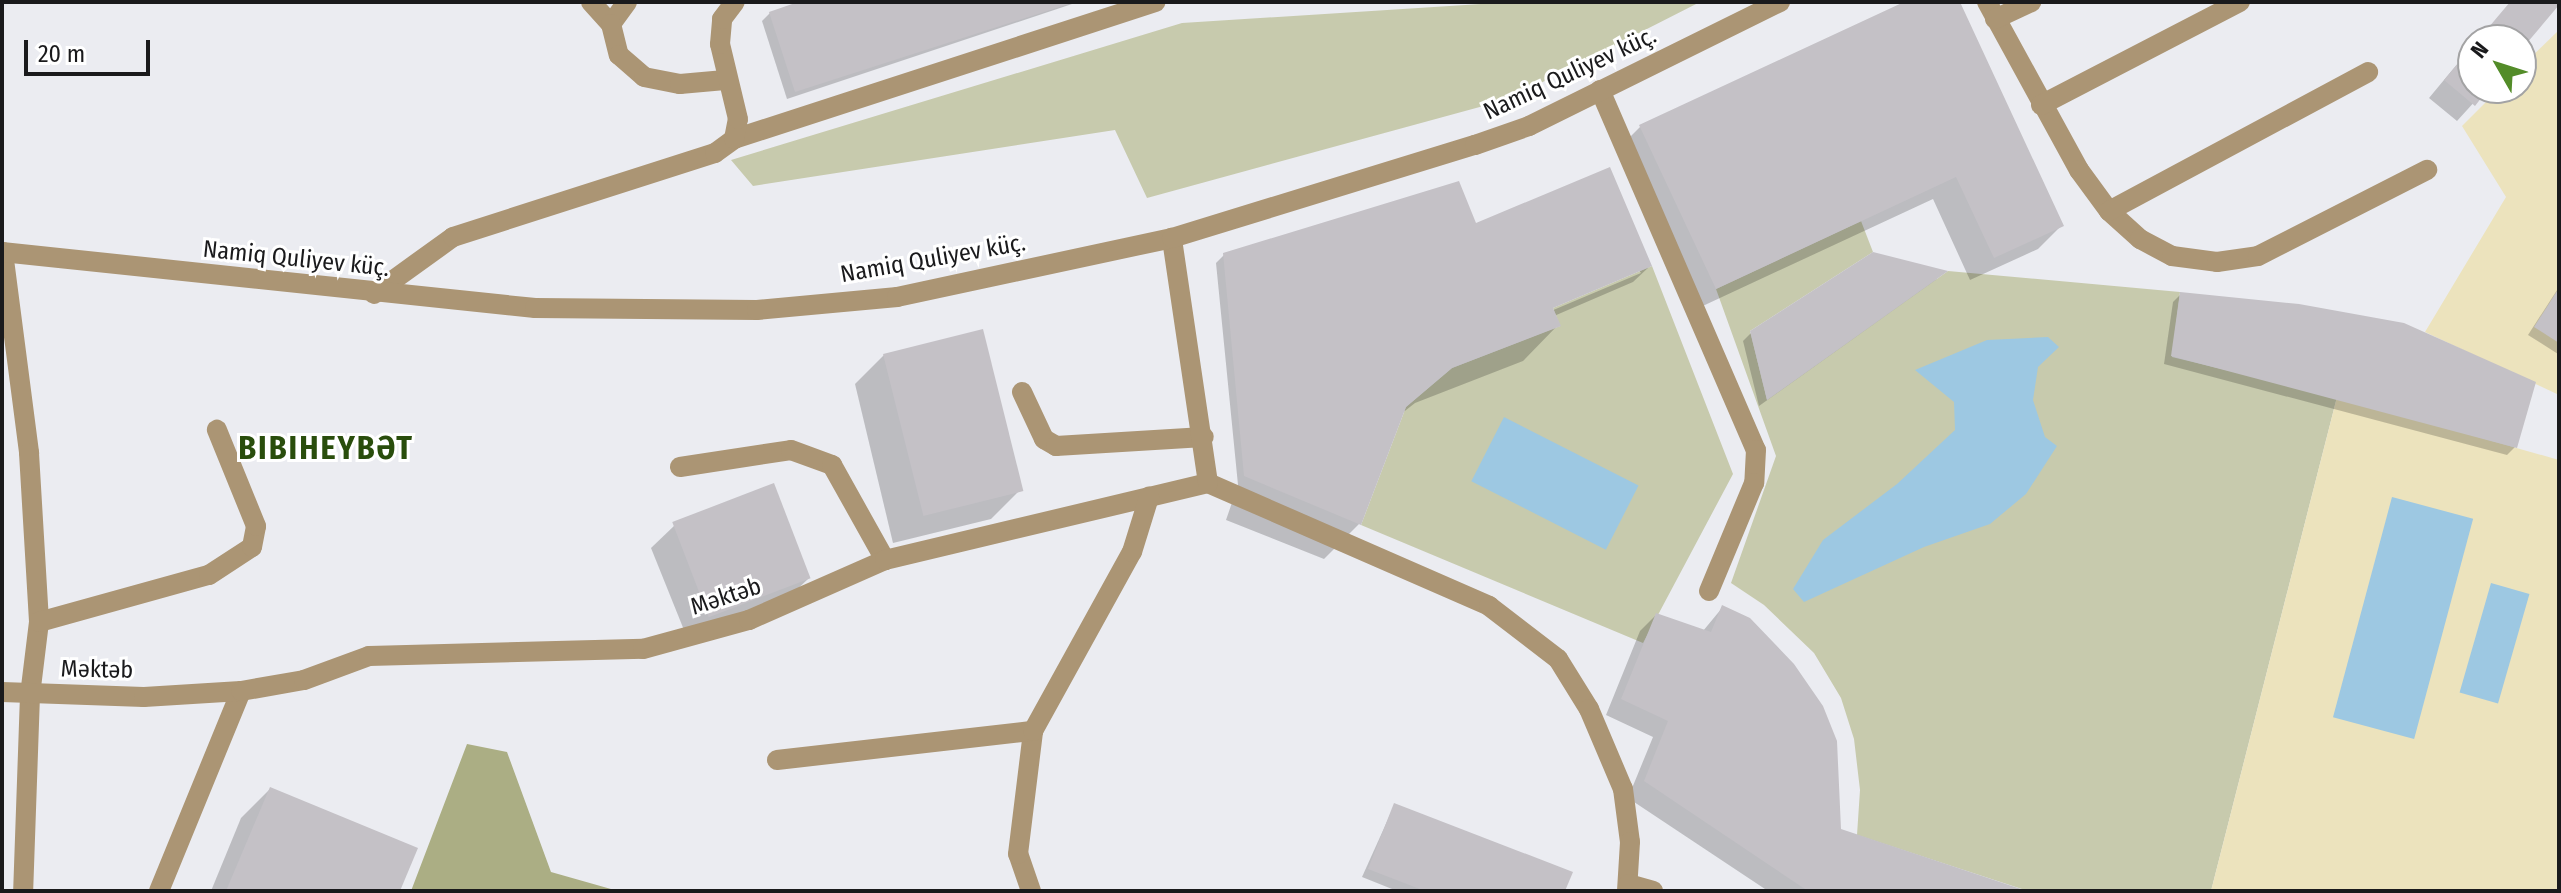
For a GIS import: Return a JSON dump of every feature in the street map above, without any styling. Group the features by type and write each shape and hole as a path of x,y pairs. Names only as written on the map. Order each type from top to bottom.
{"street":[{"path":"591,2 611,24 619,55 644,77 680,84 725,80"},
{"path":"611,24 627,2"},
{"path":"734,139 738,119 725,80 722,19 735,2"},
{"path":"374,294 453,237 715,153 734,139 1155,2"},
{"name":"Namiq Quliyev küç.","path":"2,252 374,294 577,310 757,310 897,297 1172,238 1475,145 1600,90 1780,2"},
{"path":"2031,2 1991,10 2041,105 2109,211 2140,239 2172,256 2217,262 2258,256 2427,170"},
{"path":"2041,105 2240,2"},
{"path":"2109,211 2368,72"},
{"path":"1600,90 1756,450 1754,483 1709,591"},
{"path":"1172,238 1204,437 1208,483 1489,606 1558,659 1589,709 1623,789 1628,887 1653,891"},
{"path":"2,252 29,453 39,622 30,695 23,891"},
{"path":"1022,392 1044,439 1056,446 1204,437"},
{"path":"39,622 209,575 252,547 256,526 217,430"},
{"path":"680,467 791,450 832,465 885,560"},
{"name":"Məktəb","path":"2,692 144,697 241,691 304,680 369,656 643,649 749,620 885,560 1208,483"},
{"path":"1031,891 1018,854 1033,731 1132,552 1149,497"},
{"path":"159,891 241,691"},
{"path":"777,760 1033,731"}],"green space":[{"path":"1512,2 1700,2 1509,99 1147,198 1115,130 753,186 731,160 1182,23"},
{"path":"1861,221 1873,252 1750,331 1767,400 1948,271 2180,292 2172,357 2337,397 2211,891 2028,891 1857,835 1860,790 1854,739 1841,698 1814,653 1764,605 1731,583 1776,456 1716,289"},
{"path":"1652,266 1733,474 1643,643 1361,525 1406,407 1452,368 1560,326 1553,308"},
{"path":"467,744 507,752 551,872 618,891 411,891"}],"sand":[{"path":"2559,30 2559,395 2425,332 2506,197 2462,126 2484,104 2537,104 2537,51"},
{"path":"2337,397 2559,460 2559,891 2211,891"}],"water":[{"path":"2048,337 2059,347 2038,367 2033,400 2045,437 2057,446 2026,494 1990,524 1924,547 1804,602 1793,589 1823,540 1897,484 1955,430 1954,402 1915,370 1987,340"},
{"path":"1504,417 1639,486 1606,550 1471,481"},
{"path":"2392,497 2473,519 2414,739 2333,717"},
{"path":"2491,583 2529,594 2498,704 2460,693"}],"building":[{"path":"798,2 1072,3 795,92 769,12"},
{"path":"1904,2 1960,2 2064,226 1994,258 1956,177 1716,289 1639,125"},
{"path":"2510,2 2559,2 2537,31 2537,24 2491,24"},
{"path":"2457,65 2457,91 2444,80"},
{"path":"1610,167 1652,266 1553,308 1561,326 1452,368 1406,407 1361,525 1244,476 1223,253 1459,181 1476,223"},
{"path":"1873,252 1948,271 1767,400 1750,331"},
{"path":"2559,288 2559,343 2534,327"},
{"path":"2180,292 2299,304 2404,323 2536,382 2517,448 2171,356"},
{"path":"983,329 1023,491 923,516 883,354"},
{"path":"774,483 811,578 709,617 672,522"},
{"path":"1722,605 1750,618 1794,664 1823,706 1837,741 1841,829 2027,891 1808,891 1644,781 1668,721 1621,699 1656,613 1711,632"},
{"path":"270,787 418,848 400,891 226,891"},
{"path":"1394,803 1573,872 1565,891 1425,891 1368,869"}],"district":[{"name":"BIBIHEYBƏT","path":"326,448"}]}
